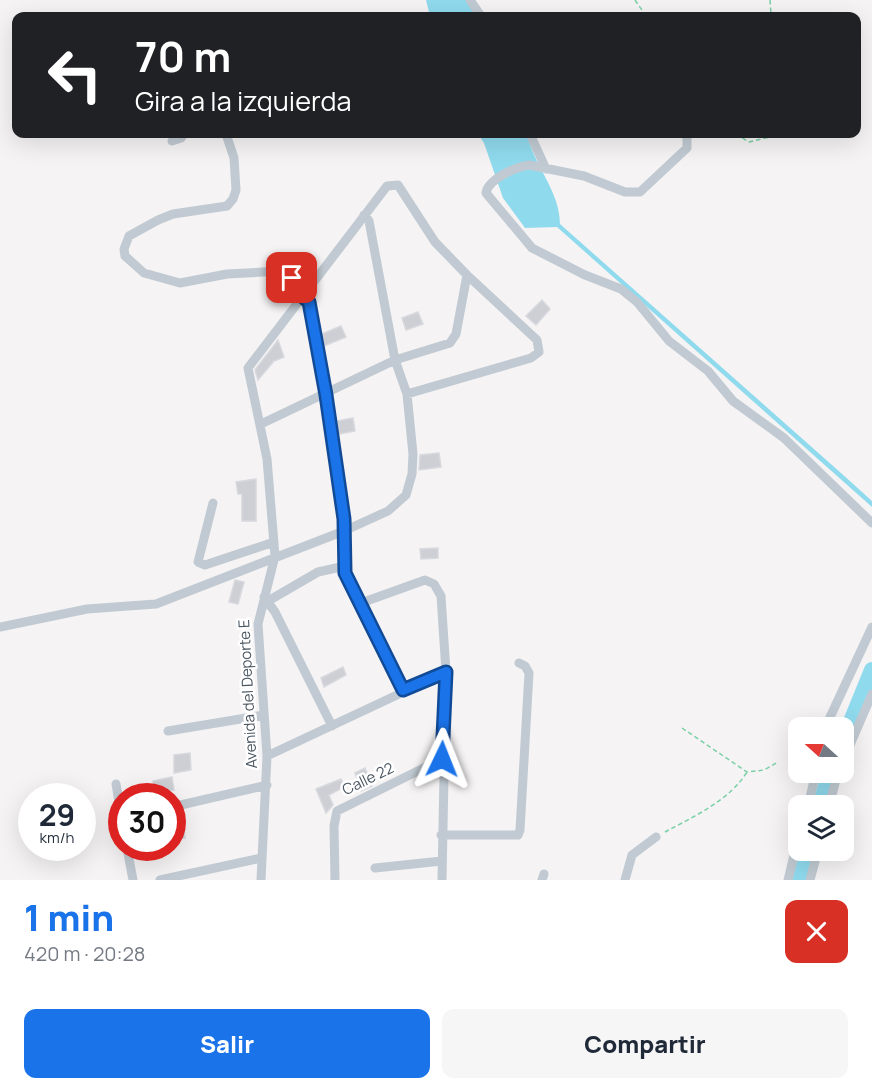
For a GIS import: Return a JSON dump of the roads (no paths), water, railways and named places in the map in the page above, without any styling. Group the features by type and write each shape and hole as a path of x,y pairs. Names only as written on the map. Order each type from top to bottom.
{"street":[{"path":"172,141 181,138"},
{"path":"227,138 234,158 236,190 233,199 226,206 173,214 158,220 129,236 124,249 125,256 144,273 180,283 227,274 283,271 292,278 293,288 309,302 326,395 344,531 345,573 403,690"},
{"path":"532,138 546,169"},
{"path":"687,138 687,148 640,192 625,192 596,179 520,166 494,182 486,189 486,193 532,248 585,275 621,289 637,302 669,341 708,371 733,401 783,438 872,522"},
{"path":"303,296 387,186 398,185 435,242 466,275 537,340 539,352 531,358 407,394"},
{"path":"0,627 87,609 156,604 344,531 388,511 406,495 412,464 407,394 395,360 369,221 364,215"},
{"path":"261,424 326,395 395,360 450,344 456,334 466,275"},
{"name":"Avenida del Deporte E","path":"261,880 267,756 258,624 275,556 272,500 261,424 248,368 303,296"},
{"path":"213,503 198,562 205,564 274,542"},
{"path":"332,726 266,599 318,572 345,566"},
{"path":"361,603 425,580 434,584 441,596 446,672 442,759 442,880"},
{"path":"830,717 872,627"},
{"path":"441,835 518,835 529,673 525,666 519,663"},
{"path":"267,756 403,690 446,672"},
{"path":"854,736 872,694"},
{"path":"168,731 264,715"},
{"name":"Calle 22","path":"335,880 334,826 337,810 442,759"},
{"path":"186,804 267,785"},
{"path":"637,880 626,878 632,855 656,837"},
{"path":"160,880 261,858"},
{"path":"129,861 133,880"},
{"path":"375,868 442,861"},
{"path":"788,880 793,861"},
{"path":"810,880 815,861"}],"water":[{"path":"426,0 467,0 474,12 429,12"},
{"path":"481,138 528,138 556,201 560,224 872,501 872,507 557,227 525,228 503,198"}],"waterway":[{"path":"853,717 872,670"},
{"path":"823,795 827,783"},
{"path":"800,880 805,861"}]}
